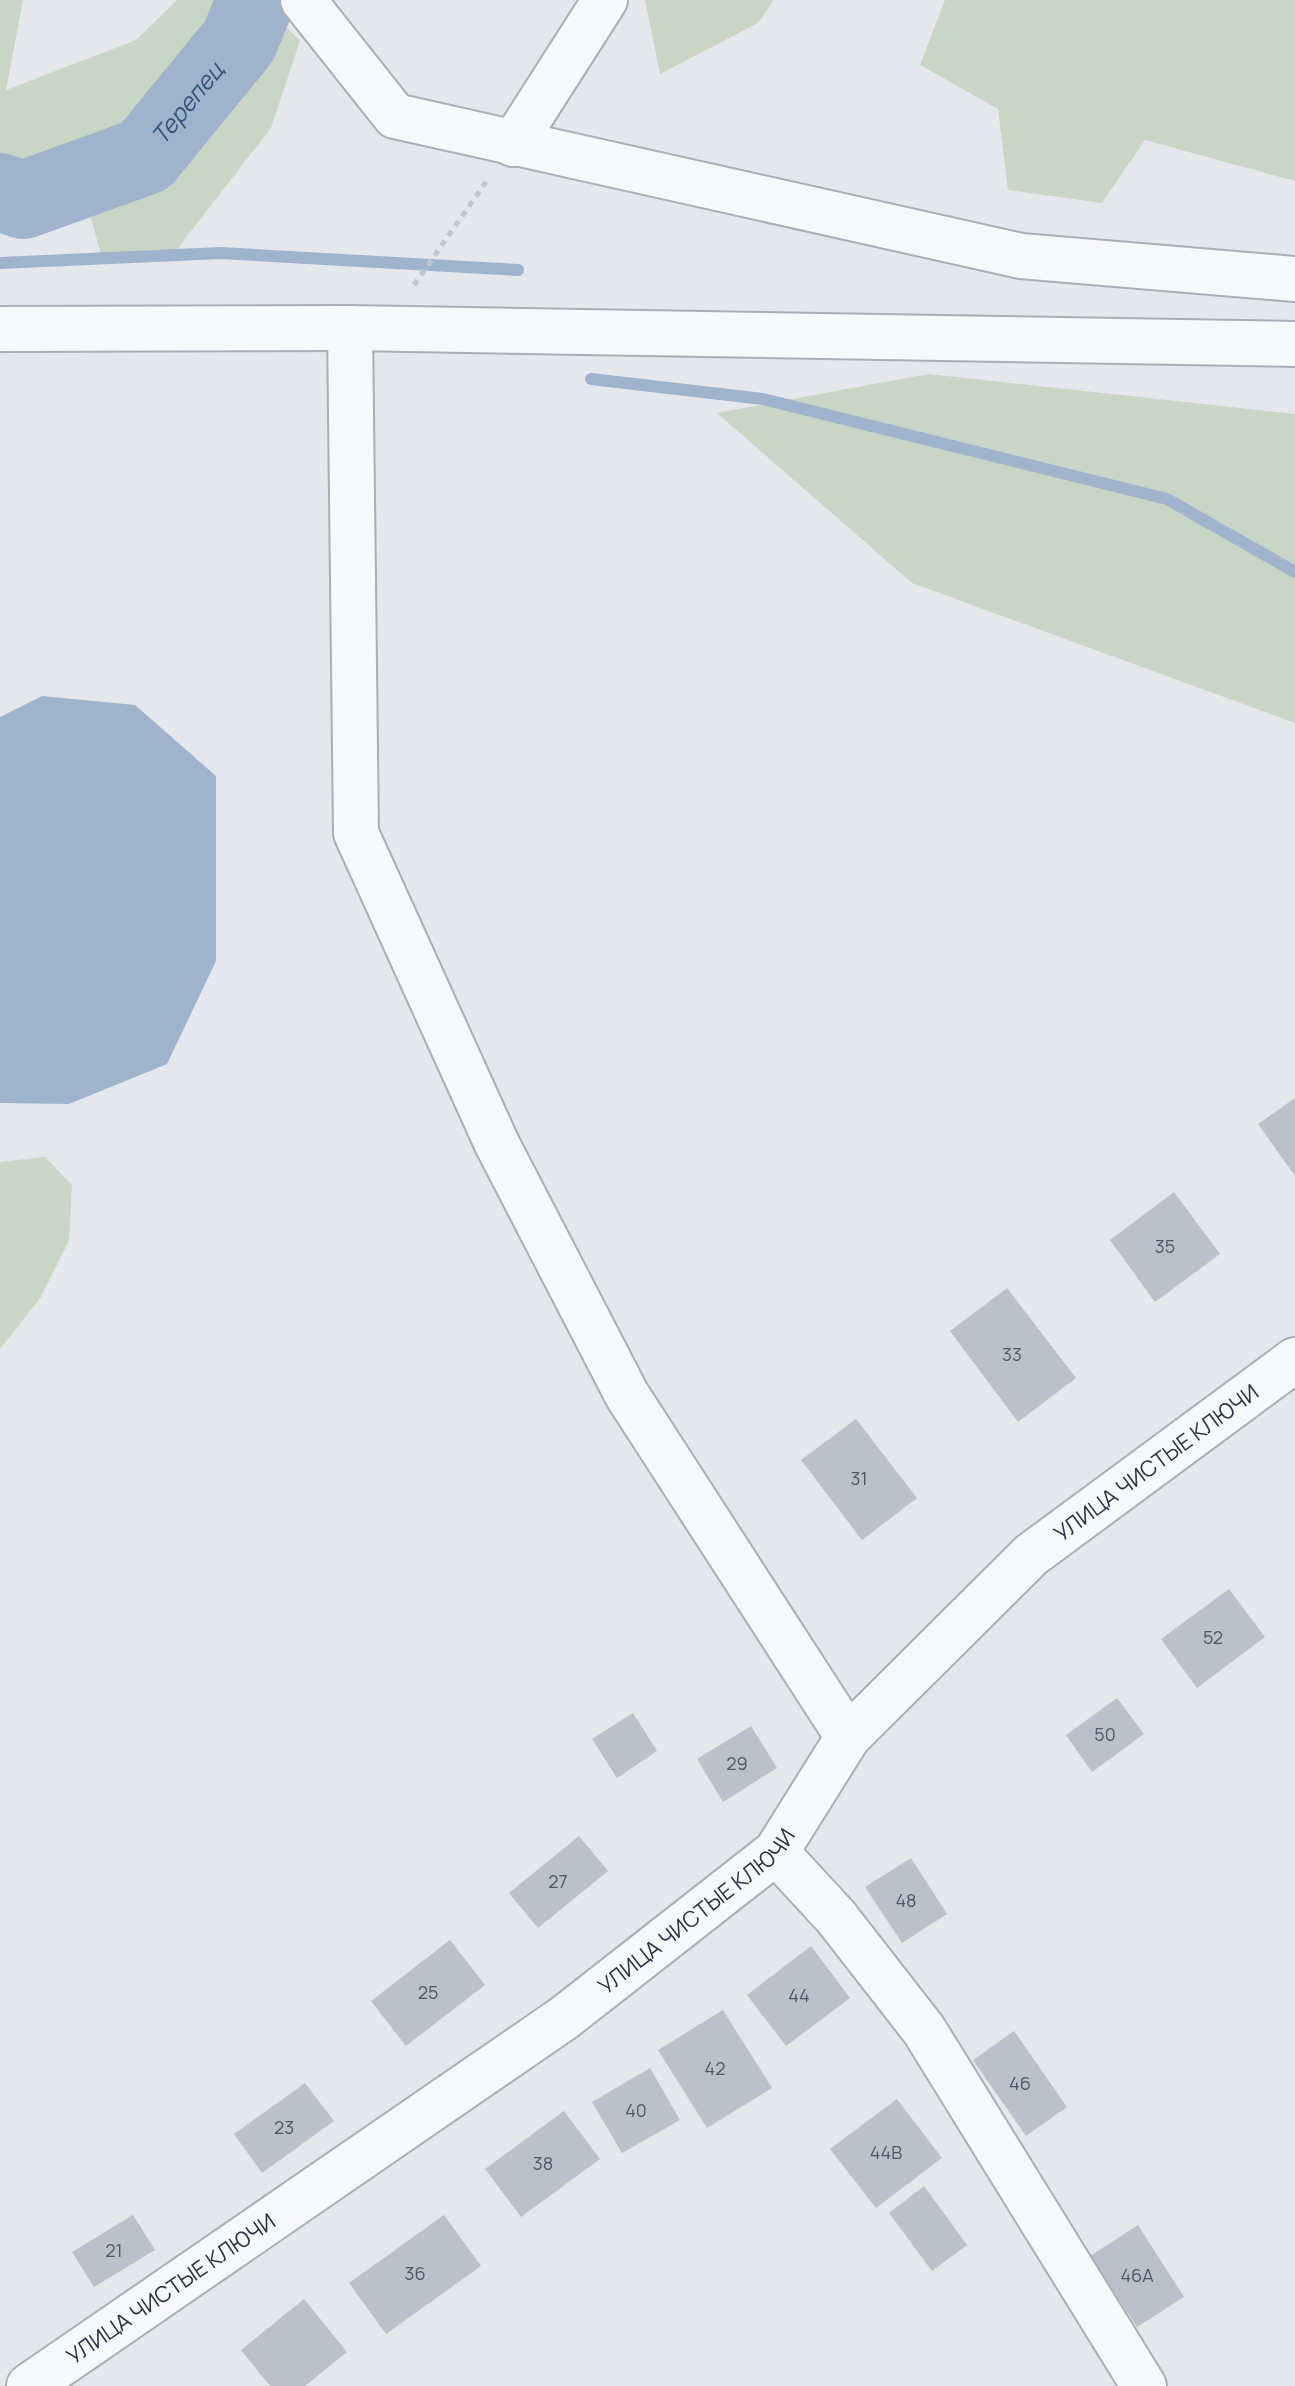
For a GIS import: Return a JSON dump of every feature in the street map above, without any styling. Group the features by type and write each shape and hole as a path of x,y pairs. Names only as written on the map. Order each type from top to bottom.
{"street":[{"path":"513,144 605,0"},
{"path":"304,3 395,116 1021,256 1295,279"},
{"path":"0,329 370,328 1295,344"},
{"path":"370,328 356,833 497,1144 627,1395 848,1737"},
{"name":"УЛИЦА ЧИСТЫЕ КЛЮЧИ","path":"29,2386 564,2018 776,1852 848,1737 1031,1555 1295,1360"},
{"path":"776,1852 836,1917 924,2030 1144,2386"}],"path":[{"path":"370,328 417,279 513,144"}],"green space":[{"path":"0,0 23,0 6,90 136,40 177,0 260,0 300,41 271,128 167,262 102,258 88,207 17,225 0,223"},
{"path":"645,0 774,0 758,23 660,74"},
{"path":"945,0 1295,0 1295,181 1145,140 1102,203 1008,190 998,109 920,65"},
{"path":"928,374 1295,414 1295,723 912,583 717,413"},
{"path":"45,1157 72,1185 69,1241 41,1297 0,1349 0,1162"}],"water":[{"path":"42,696 135,705 216,776 216,961 167,1064 69,1104 0,1103 0,717"}],"building":[{"path":"1295,1098 1295,1176 1258,1124"},
{"path":"1174,1192 1220,1254 1155,1302 1110,1240"},
{"path":"1007,1288 1076,1378 1018,1422 950,1331"},
{"path":"856,1419 917,1498 862,1540 801,1460"},
{"path":"1229,1589 1265,1637 1197,1688 1161,1639"},
{"path":"1117,1698 1144,1734 1092,1772 1066,1735"},
{"path":"633,1713 657,1751 617,1778 592,1739"},
{"path":"751,1726 777,1768 723,1802 697,1759"},
{"path":"579,1836 608,1871 538,1928 509,1893"},
{"path":"911,1858 947,1914 902,1943 865,1887"},
{"path":"450,1940 485,1985 406,2046 371,2001"},
{"path":"811,1946 850,1998 786,2046 747,1995"},
{"path":"723,2010 772,2088 707,2128 658,2050"},
{"path":"1014,2031 1067,2107 1026,2136 973,2060"},
{"path":"650,2068 680,2120 622,2153 592,2102"},
{"path":"305,2083 334,2121 262,2173 234,2134"},
{"path":"897,2099 942,2158 876,2208 830,2149"},
{"path":"564,2111 600,2159 521,2217 485,2169"},
{"path":"924,2186 967,2245 932,2271 889,2213"},
{"path":"133,2215 155,2250 94,2287 72,2252"},
{"path":"444,2215 481,2266 386,2334 349,2283"},
{"path":"1138,2225 1184,2297 1137,2327 1090,2256"},
{"path":"304,2299 347,2352 305,2386 270,2386 241,2350"}],"waterway":[{"name":"Терепец","path":"0,192 23,200 145,156 239,41 256,0"},
{"path":"0,263 221,253 518,270"},
{"path":"591,379 763,399 1167,499 1295,572"}]}
